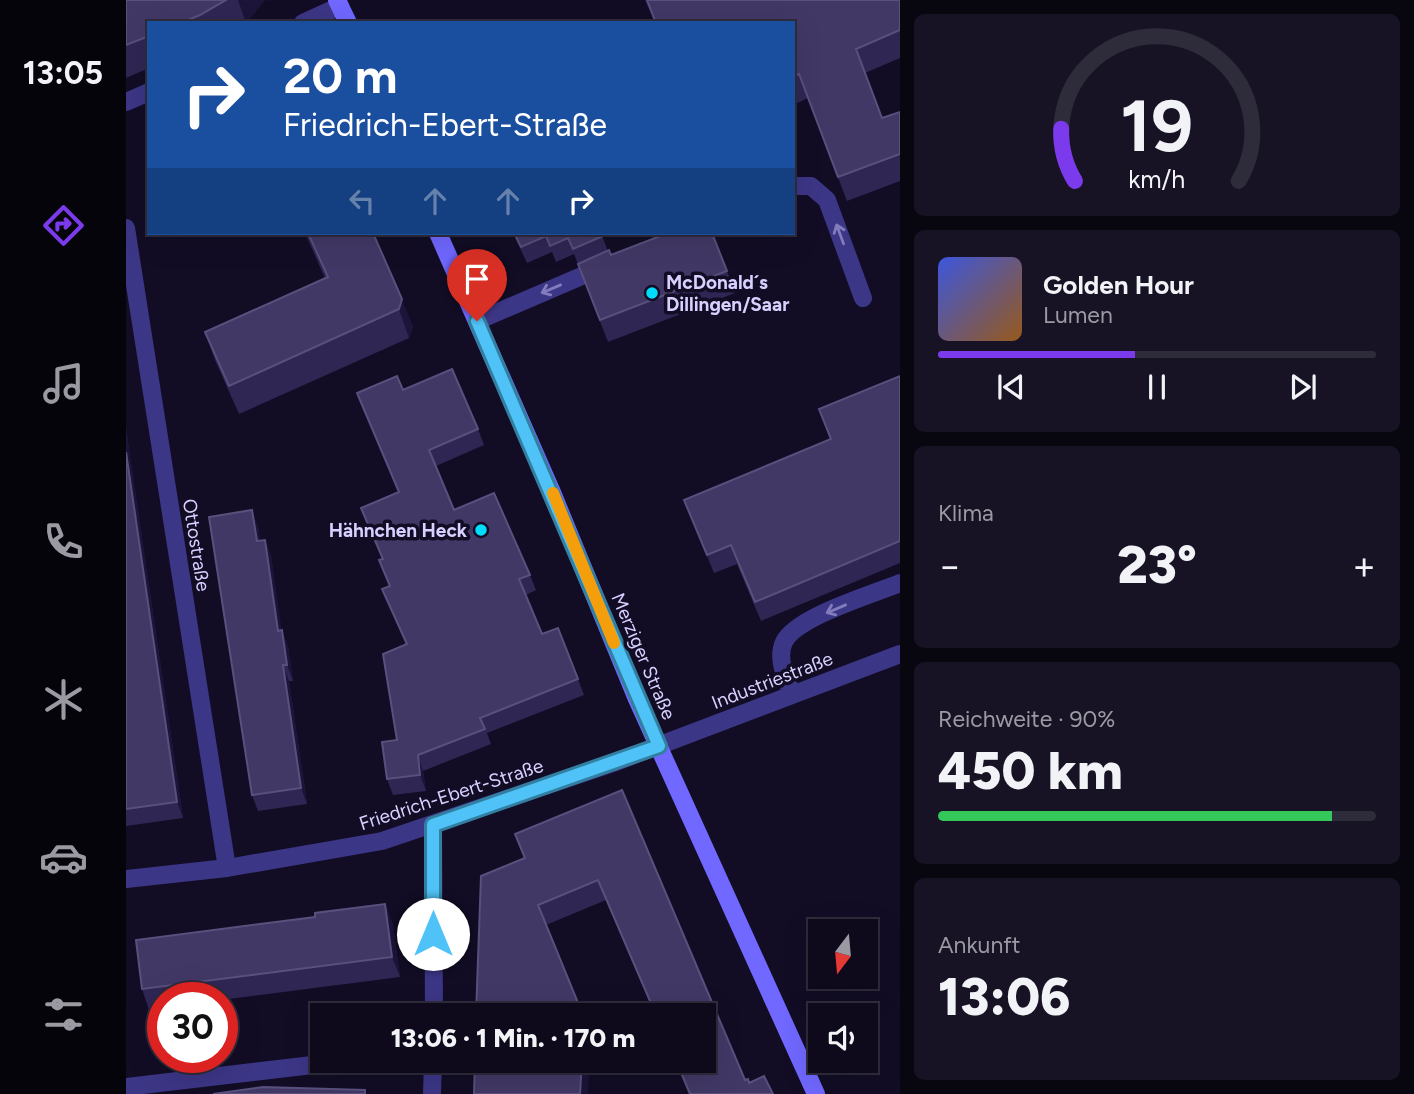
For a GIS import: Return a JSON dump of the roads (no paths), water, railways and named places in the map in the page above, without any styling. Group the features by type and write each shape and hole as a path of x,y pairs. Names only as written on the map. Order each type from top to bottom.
{"main road":[{"name":"Merziger Straße","path":"439,235 659,746 816,1094"}],"street":[{"path":"309,21 342,10"},
{"path":"126,102 147,93"},
{"path":"795,186 811,186 827,200 863,298"},
{"name":"Ottostraße","path":"126,228 227,868"},
{"path":"477,321 618,260"},
{"path":"792,695 781,660 785,641 805,622 900,583"},
{"name":"Industriestraße","path":"659,746 900,654"},
{"name":"Friedrich-Ebert-Straße","path":"126,879 227,868 369,844 433,825 659,746"},
{"path":"433,825 434,1003"},
{"path":"126,1088 310,1066"},
{"path":"432,1094 433,1073"}],"place":[{"name":"McDonald´s Dillingen/Saar","path":"652,293"},
{"name":"Hähnchen Heck","path":"481,530"}]}
